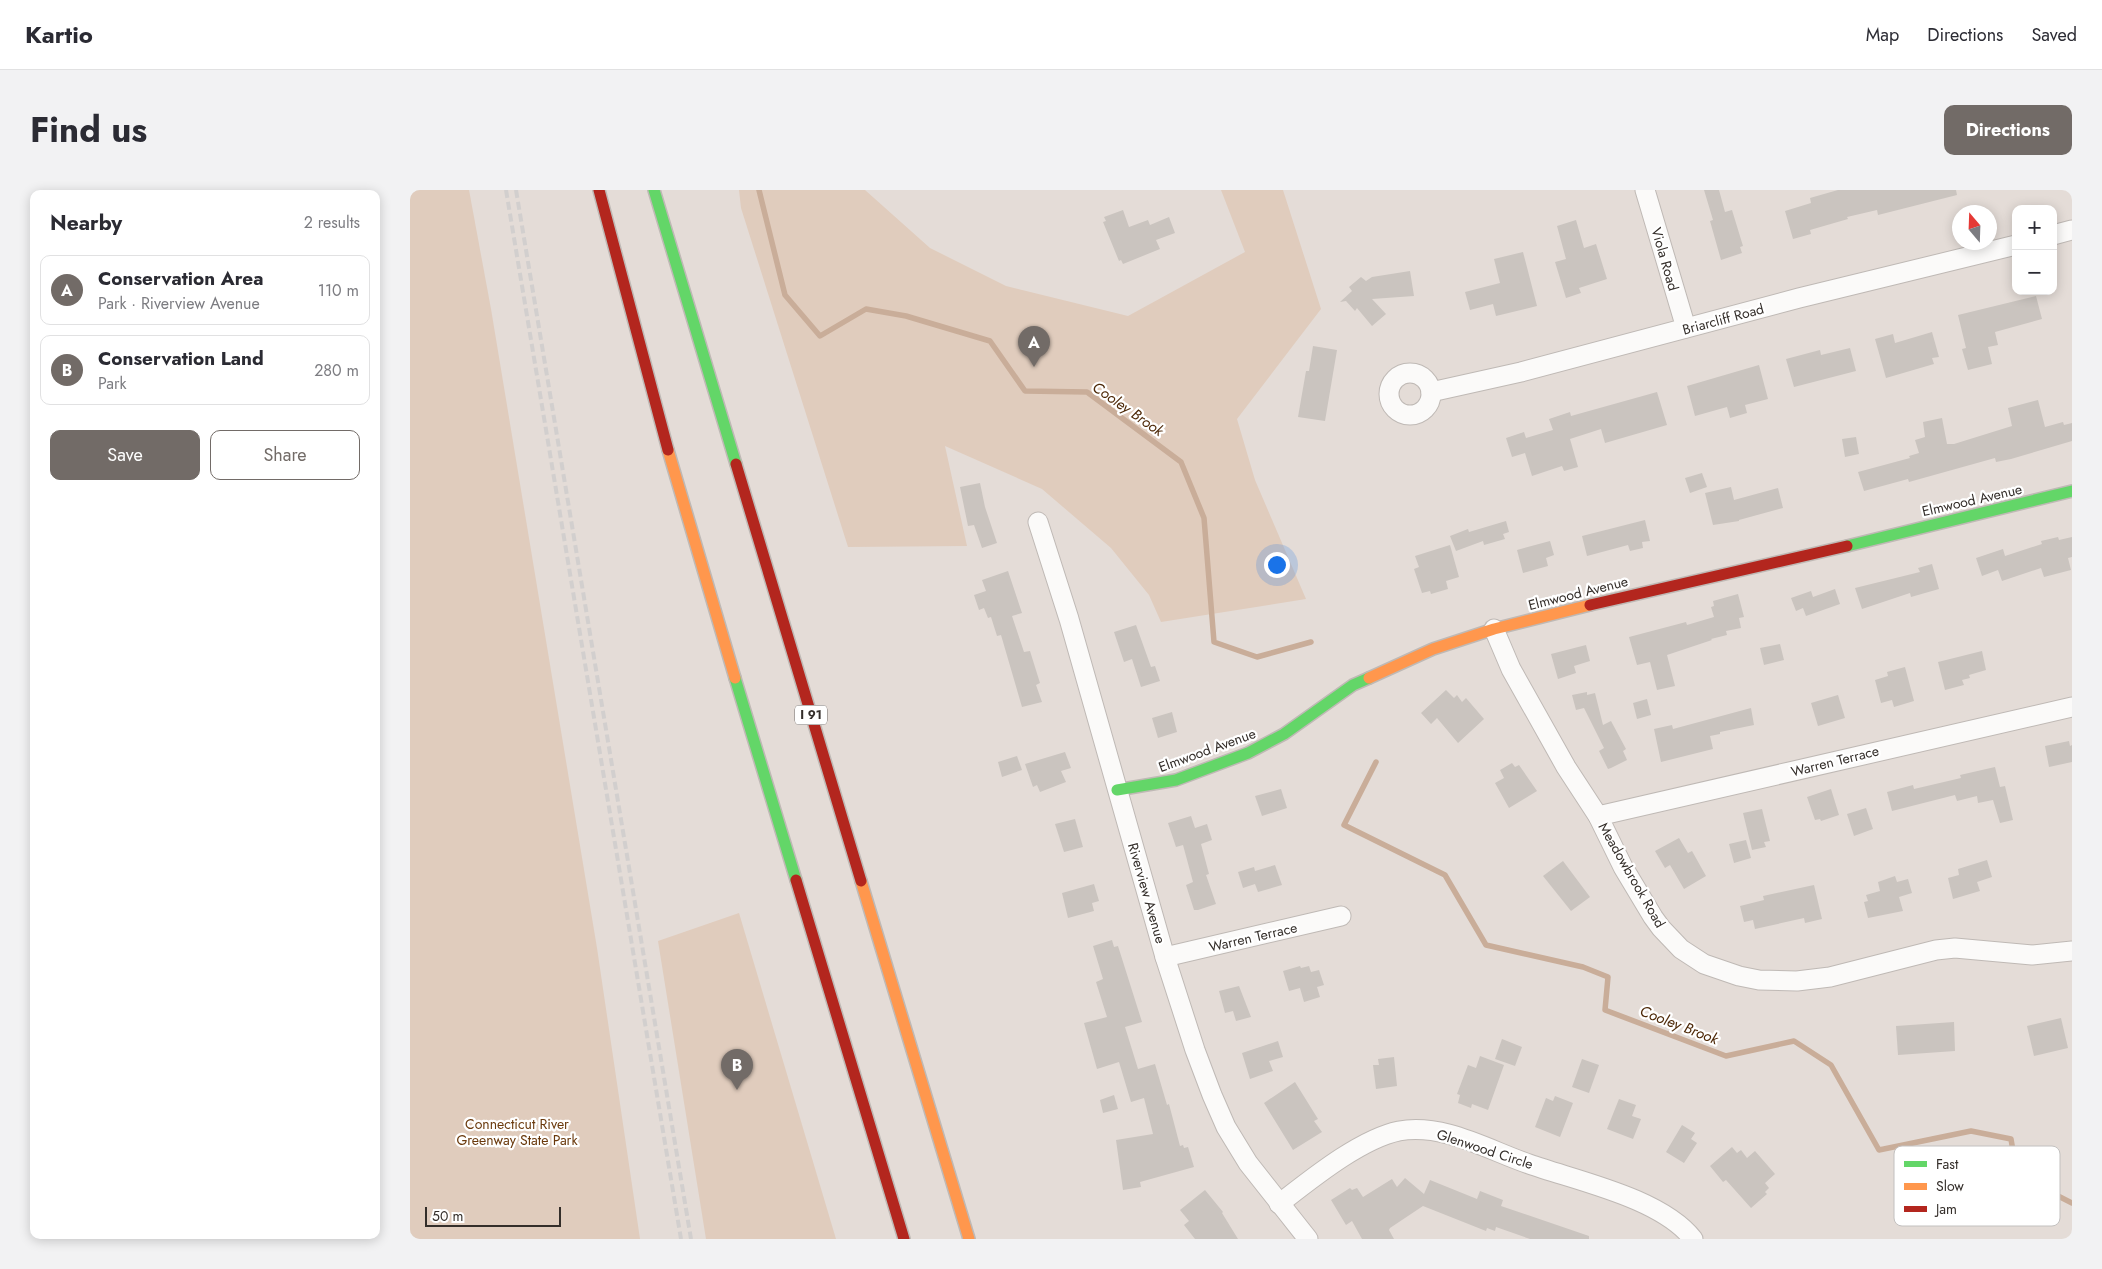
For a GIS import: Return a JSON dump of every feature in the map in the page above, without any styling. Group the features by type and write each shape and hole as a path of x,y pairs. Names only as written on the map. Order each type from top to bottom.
{"main road":[{"path":"599,190 681,498 904,1239"},
{"name":"I 91","path":"654,190 969,1239"},
{"name":"Elmwood Avenue","path":"1117,790 1176,780 1248,753 1284,734 1353,685 1425,653 1494,629 1636,594 1753,569 2072,491"}],"street":[{"name":"Viola Road","path":"1645,190 1686,328"},
{"path":"2057,234 2072,230"},
{"name":"Briarcliff Road","path":"1431,392 1521,372 1686,328 2012,246"},
{"name":"Riverview Avenue","path":"1038,522 1069,619 1165,957 1195,1050 1226,1127 1248,1164 1308,1239"},
{"name":"Meadowbrook Road","path":"1494,629 1511,669 1566,767 1598,816 1624,866 1661,928 1681,949 1692,957 1717,970 1740,976 1759,980 1797,981 1853,971 1917,954 1955,948 2032,955 2072,951"},
{"name":"Warren Terrace","path":"1598,816 2072,707"},
{"name":"Warren Terrace","path":"1165,957 1341,916"},
{"name":"Glenwood Circle","path":"1279,1204 1311,1179 1373,1140 1398,1132 1416,1130 1438,1132 1461,1138 1529,1164 1620,1194 1658,1211 1676,1222 1693,1239"}],"green space":[{"name":"Connecticut River Greenway State Park","path":"410,190 469,190 491,309 597,948 640,1239 410,1239"},
{"path":"739,190 865,190 930,248 1006,286 1128,316 1245,252 1221,190 1283,190 1321,309 1237,419 1255,480 1306,599 1161,622 1149,595 1111,548 1042,489 945,446 967,546 848,547 741,208"},
{"path":"739,913 836,1239 706,1239 658,941"}],"building":[{"path":"1704,190 1719,190 1725,212 1732,210 1743,246 1740,247 1742,253 1721,260 1710,221 1713,220"},
{"path":"1838,190 1956,190 1957,195 1878,215 1877,210 1847,217 1848,219 1810,230 1811,234 1793,239 1785,211 1811,203 1810,198"},
{"path":"1123,210 1129,227 1148,220 1150,225 1169,217 1175,233 1156,240 1160,249 1123,264 1121,260 1119,261 1103,222 1106,221 1104,217"},
{"path":"1576,220 1584,248 1596,244 1607,279 1579,288 1581,293 1566,298 1555,262 1566,259 1557,226"},
{"path":"1523,252 1537,306 1496,316 1493,304 1470,310 1465,292 1500,283 1494,259"},
{"path":"1410,271 1414,296 1372,299 1386,314 1372,326 1357,308 1355,311 1346,301 1340,302 1352,291 1349,287 1361,277 1366,281 1372,277"},
{"path":"2036,296 2042,319 1995,332 1998,345 1988,347 1992,364 1968,370 1962,349 1966,348 1958,315"},
{"path":"1932,332 1939,357 1932,358 1934,364 1886,378 1875,339 1893,334 1895,343"},
{"path":"1313,346 1337,350 1325,421 1298,417 1306,371 1309,371"},
{"path":"1850,348 1856,371 1794,387 1786,359 1820,350 1821,355"},
{"path":"1759,365 1768,399 1745,405 1747,413 1730,418 1727,407 1695,416 1687,386"},
{"path":"1657,392 1667,425 1605,443 1601,429 1570,439 1578,467 1564,471 1562,466 1532,476 1525,453 1512,457 1506,438 1524,432 1526,438 1553,430 1549,419 1570,412 1571,416"},
{"path":"2038,400 2045,427 2063,422 2064,425 2072,423 2072,441 2011,459 1996,462 1995,458 1909,482 1908,479 1864,491 1858,472 1910,458 1909,456 1919,453 1915,440 1925,437 1923,422 1942,418 1947,444 1954,444 2012,426 2008,408"},
{"path":"1856,437 1859,454 1845,457 1842,439"},
{"path":"1702,473 1707,487 1690,493 1685,478"},
{"path":"980,483 985,507 997,543 982,548 974,525 968,526 960,487"},
{"path":"1731,487 1734,500 1778,488 1783,508 1739,521 1713,525 1705,493"},
{"path":"1645,520 1650,541 1642,542 1643,548 1630,551 1628,545 1587,556 1582,536"},
{"path":"1506,521 1509,532 1503,534 1505,539 1484,545 1483,541 1456,551 1450,536 1468,529 1469,532"},
{"path":"2058,537 2059,540 2072,537 2072,557 2068,558 2071,570 2044,577 2041,568 2002,581 1998,570 1982,576 1976,558 2003,549 2005,556 2042,544 2041,541"},
{"path":"1550,541 1554,555 1546,558 1548,566 1523,573 1517,550"},
{"path":"1450,545 1459,577 1446,581 1448,589 1431,594 1430,591 1422,593 1414,569 1419,567 1415,556"},
{"path":"1932,564 1939,589 1911,597 1910,593 1862,609 1855,588 1920,572 1918,568"},
{"path":"1008,571 1022,613 1012,616 1024,652 1030,651 1040,683 1036,685 1042,702 1022,707 1001,635 997,636 991,617 988,618 984,608 979,610 974,595 986,591 982,580"},
{"path":"1835,589 1840,604 1806,616 1803,608 1796,611 1791,598 1811,591 1813,597"},
{"path":"1738,594 1744,617 1739,618 1741,628 1726,631 1727,635 1667,655 1675,686 1657,690 1650,662 1637,665 1629,637 1686,622 1687,625 1714,617 1711,607 1714,606 1713,601"},
{"path":"1136,625 1151,667 1155,666 1160,681 1141,687 1132,659 1124,662 1114,632"},
{"path":"1780,644 1784,660 1764,665 1760,648"},
{"path":"1586,645 1590,661 1574,666 1576,673 1558,679 1551,654"},
{"path":"1982,651 1986,670 1969,675 1970,678 1962,680 1964,685 1945,690 1938,662"},
{"path":"1905,667 1914,701 1894,707 1892,700 1881,703 1875,680 1888,676 1887,672"},
{"path":"1446,690 1454,698 1457,695 1462,702 1466,698 1484,719 1458,743 1437,718 1431,724 1421,713"},
{"path":"1587,692 1587,695 1595,693 1603,725 1611,721 1626,749 1623,751 1627,760 1608,769 1599,751 1604,748 1584,708 1576,710 1572,695"},
{"path":"1838,695 1845,718 1818,726 1811,703"},
{"path":"1647,699 1651,715 1637,719 1633,703"},
{"path":"1751,708 1754,725 1710,736 1713,749 1661,762 1654,729 1672,725 1673,729"},
{"path":"1172,712 1177,732 1158,738 1152,718"},
{"path":"2069,741 2070,746 2072,745 2072,762 2049,767 2045,746"},
{"path":"1065,752 1071,768 1061,771 1066,782 1040,792 1037,785 1033,787 1025,764"},
{"path":"1017,756 1022,770 1002,777 998,762"},
{"path":"1512,763 1515,767 1519,765 1537,791 1509,808 1495,783 1504,778 1500,770"},
{"path":"1995,767 2000,787 2005,786 2013,820 2000,823 1993,800 1978,803 1977,796 1957,801 1955,795 1892,811 1887,792 1913,785 1914,789 1961,778 1960,775"},
{"path":"1281,789 1287,808 1262,816 1255,796"},
{"path":"1831,789 1839,815 1821,821 1820,819 1815,820 1807,797"},
{"path":"1866,808 1873,829 1854,836 1847,814"},
{"path":"1762,809 1770,841 1764,842 1766,847 1752,850 1743,813"},
{"path":"1191,816 1195,828 1207,824 1212,840 1201,844 1209,874 1206,875 1216,904 1198,910 1194,910 1186,885 1193,882 1183,845 1176,847 1168,823"},
{"path":"1075,819 1083,847 1064,852 1055,824"},
{"path":"1679,838 1688,853 1692,851 1706,876 1684,889 1670,865 1665,868 1655,851"},
{"path":"1746,840 1751,858 1734,863 1729,844"},
{"path":"1987,860 1992,877 1977,882 1980,891 1953,899 1948,878 1959,875 1958,869"},
{"path":"1563,861 1590,897 1571,911 1543,876"},
{"path":"1275,865 1282,885 1258,892 1255,884 1243,888 1238,872 1254,867 1255,871"},
{"path":"1895,876 1897,882 1908,879 1912,893 1899,897 1903,911 1868,918 1864,902 1868,901 1866,895 1880,891 1878,882"},
{"path":"1094,884 1099,901 1092,903 1094,911 1068,918 1062,893"},
{"path":"1814,885 1822,919 1805,923 1804,918 1755,929 1753,920 1744,922 1740,906 1764,900 1763,896"},
{"path":"1112,940 1114,947 1118,946 1142,1022 1125,1027 1138,1069 1155,1064 1167,1105 1169,1104 1180,1146 1188,1147 1194,1167 1140,1182 1141,1187 1123,1190 1116,1140 1153,1134 1144,1098 1131,1102 1119,1062 1097,1069 1084,1023 1107,1017 1096,982 1103,979 1093,946"},
{"path":"1300,966 1301,968 1309,966 1311,972 1319,970 1324,985 1317,987 1320,997 1304,1002 1300,988 1289,991 1283,971"},
{"path":"1239,986 1251,1017 1236,1021 1233,1011 1225,1013 1219,991"},
{"path":"2061,1018 2068,1048 2034,1056 2027,1026"},
{"path":"1954,1022 1955,1051 1898,1055 1896,1026"},
{"path":"1502,1039 1522,1047 1515,1066 1495,1059"},
{"path":"1278,1041 1283,1057 1269,1061 1273,1071 1250,1079 1242,1053"},
{"path":"1480,1056 1504,1065 1488,1110 1472,1104 1471,1108 1458,1103 1460,1095 1457,1094 1468,1065 1476,1068"},
{"path":"1394,1057 1397,1086 1376,1089 1373,1065 1379,1065 1378,1059"},
{"path":"1582,1059 1599,1065 1589,1093 1572,1087"},
{"path":"1295,1082 1318,1119 1314,1121 1322,1132 1293,1150 1264,1103"},
{"path":"1114,1095 1118,1109 1103,1113 1100,1100"},
{"path":"1555,1096 1573,1103 1560,1137 1535,1127 1546,1098 1553,1101"},
{"path":"1619,1099 1636,1105 1632,1116 1641,1119 1633,1139 1607,1129"},
{"path":"1682,1125 1695,1133 1691,1139 1697,1143 1684,1163 1666,1152"},
{"path":"1732,1147 1737,1153 1741,1150 1747,1158 1755,1151 1775,1174 1765,1183 1769,1188 1765,1192 1767,1194 1751,1208 1726,1180 1723,1182 1710,1166"},
{"path":"1405,1178 1424,1194 1430,1180 1477,1199 1480,1191 1503,1200 1501,1206 1589,1236 1589,1239 1530,1239 1496,1227 1495,1231 1487,1228 1486,1231 1423,1206 1390,1228 1389,1230 1394,1239 1362,1239 1352,1221 1346,1225 1331,1200 1350,1188 1352,1190 1357,1188 1363,1197 1392,1179 1397,1187"},
{"path":"1205,1190 1223,1212 1238,1239 1195,1239 1184,1225 1189,1221 1180,1210"}],"waterway":[{"name":"Cooley Brook","path":"759,190 785,295 820,336 866,309 906,316 990,341 1025,391 1087,392 1181,462 1204,518 1214,642 1257,657 1311,642"},
{"name":"Cooley Brook","path":"1376,762 1344,825 1445,875 1486,945 1583,967 1608,977 1605,1010 1726,1056 1794,1041 1831,1065 1879,1150 1894,1147"},
{"name":"Cooley Brook","path":"1898,1146 1971,1131 2011,1139 2012,1146"},
{"name":"Cooley Brook","path":"2060,1197 2072,1203"}],"railway":[{"path":"506,190 681,1239"},
{"path":"516,190 691,1239"}],"traffic: fast":[{"path":"654,190 736,464"},
{"path":"1847,546 2072,491"},
{"path":"735,678 796,880"},
{"path":"1117,790 1176,780 1248,753 1284,734 1353,685 1369,678"}],"traffic: slow":[{"path":"668,450 735,678"},
{"path":"1369,678 1433,649 1494,629 1590,605"},
{"path":"861,881 969,1239"}],"traffic: jam":[{"path":"599,190 668,450"},
{"path":"736,464 861,881"},
{"path":"1590,605 1847,546"},
{"path":"796,880 904,1239"}],"place":[{"name":"Conservation Area","path":"1034,367"},
{"name":"Conservation Land","path":"737,1090"}]}
